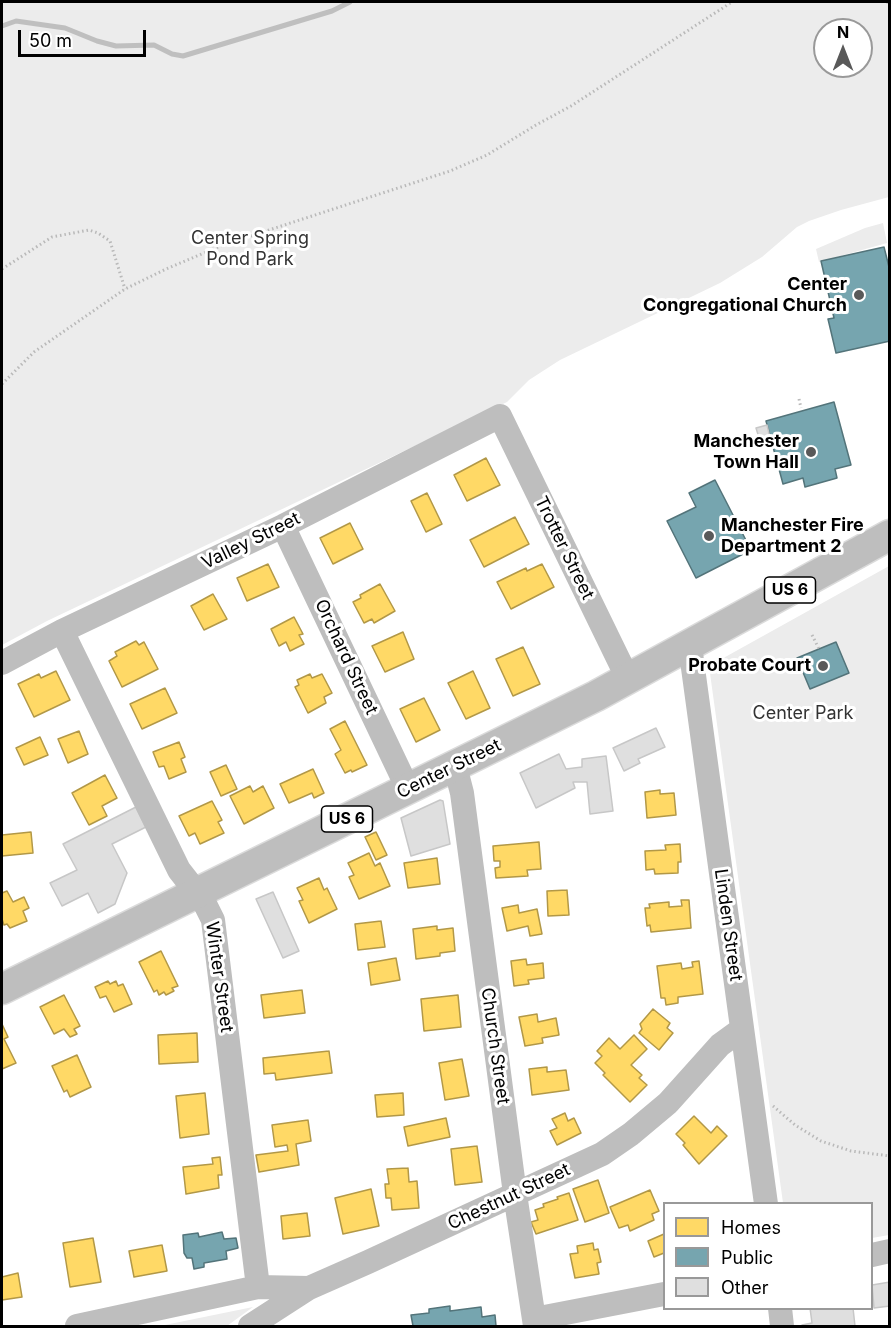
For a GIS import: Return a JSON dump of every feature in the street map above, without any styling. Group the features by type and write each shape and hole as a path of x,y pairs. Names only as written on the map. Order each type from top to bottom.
{"main road":[{"name":"Center Street","path":"2,989 628,680 890,535"}],"street":[{"name":"Valley Street","path":"2,663 62,631 283,526 500,416"},
{"name":"Trotter Street","path":"500,416 628,680"},
{"name":"Orchard Street","path":"283,526 408,789"},
{"name":"Winter Street","path":"62,631 179,870 204,902 213,920 258,1287"},
{"name":"Linden Street","path":"690,645 766,1202"},
{"name":"Church Street","path":"455,766 462,794 515,1194 535,1323"},
{"name":"Chestnut Street","path":"250,1326 309,1287 602,1154 631,1134 668,1103 720,1045 742,1029"},
{"path":"873,1254 890,1251"},
{"path":"77,1326 123,1322 258,1287 309,1287"},
{"path":"535,1323 663,1294"},
{"path":"780,1310 782,1326"}],"path":[{"path":"2,384 34,352 125,289 165,269 223,245 450,171 487,155 571,106 732,2"},
{"path":"2,269 52,237 89,230 110,241 125,289"},
{"path":"799,399 801,408"},
{"path":"812,635 819,649"},
{"path":"765,1100 795,1125 821,1141 851,1151 890,1156"}],"green space":[{"name":"Center Spring Pond Park","path":"2,2 889,2 889,197 841,210 797,227 762,257 720,283 560,360 529,380 507,402 47,621 2,645"},
{"path":"883,223 887,243 819,262 816,249 865,228"},
{"name":"Center Park","path":"889,566 889,1235 873,1238 873,1202 783,1202 709,666"},
{"path":"253,1307 227,1326 160,1326"}],"building: Homes":[{"path":"486,458 500,485 467,501 454,475"},
{"path":"427,493 442,524 426,532 411,501"},
{"path":"515,517 529,544 484,567 470,540"},
{"path":"350,523 363,549 333,564 320,538"},
{"path":"268,564 279,587 247,601 237,578"},
{"path":"542,564 554,587 511,609 497,582 526,568 527,571"},
{"path":"380,584 395,611 374,623 372,619 364,623 353,602 361,598 360,595"},
{"path":"213,594 227,619 204,630 191,606"},
{"path":"294,617 303,634 299,635 304,644 290,651 286,642 279,646 271,629"},
{"path":"403,632 414,659 385,672 372,646"},
{"path":"136,641 139,645 144,642 158,669 122,687 109,661 117,656 115,652"},
{"path":"523,647 540,684 513,696 496,659"},
{"path":"56,671 70,700 34,717 18,684 39,674 41,678"},
{"path":"473,671 490,708 466,719 448,683"},
{"path":"310,674 312,678 322,674 332,693 324,697 326,703 308,713 295,687 299,685 297,680"},
{"path":"165,688 177,713 142,729 130,704"},
{"path":"424,698 440,730 416,742 400,709"},
{"path":"345,721 367,765 345,773 335,754 341,750 330,729"},
{"path":"79,731 88,754 68,763 58,739"},
{"path":"40,737 48,755 24,765 16,748"},
{"path":"179,742 185,757 181,759 186,772 169,779 164,766 159,767 153,752"},
{"path":"226,765 237,789 221,796 210,772"},
{"path":"313,769 324,793 314,798 312,793 289,803 280,784"},
{"path":"105,775 117,798 102,806 107,816 89,825 72,793"},
{"path":"250,786 253,792 263,786 274,808 244,824 230,796"},
{"path":"660,790 660,794 674,793 676,815 647,818 645,792"},
{"path":"212,801 222,820 218,822 224,833 200,844 195,833 189,836 179,816"},
{"path":"31,832 33,853 2,856 2,835"},
{"path":"376,832 387,855 376,860 365,837"},
{"path":"539,842 541,869 527,870 528,876 496,878 495,868 500,867 500,861 494,861 493,846"},
{"path":"680,844 681,862 678,862 678,873 655,874 654,869 646,870 645,851 666,850 665,845"},
{"path":"369,853 375,866 380,863 390,886 359,899 349,877 354,875 348,863"},
{"path":"437,858 440,884 408,888 404,863"},
{"path":"319,878 324,890 327,888 337,909 309,923 299,901 303,900 297,888"},
{"path":"567,890 569,915 548,916 547,891"},
{"path":"7,891 13,902 24,897 29,908 23,911 27,921 10,928 7,924 4,925 2,919 2,893"},
{"path":"681,900 689,900 691,928 651,932 650,925 647,926 645,908 650,908 649,904 669,902 669,907 682,906"},
{"path":"518,905 519,913 537,909 542,934 530,936 528,926 507,931 502,908"},
{"path":"381,921 385,947 358,950 355,924"},
{"path":"437,926 437,930 453,928 455,951 440,953 440,956 416,959 413,929"},
{"path":"161,951 178,986 172,988 174,991 166,995 164,992 159,995 157,990 154,992 139,962"},
{"path":"396,958 400,980 371,985 368,963"},
{"path":"526,959 527,965 543,963 544,978 528,980 529,984 514,986 511,961"},
{"path":"699,961 703,994 678,997 678,1003 666,1005 665,998 661,998 657,966 681,963 682,969 693,967 692,962"},
{"path":"108,981 110,984 116,981 118,986 123,984 132,1004 114,1012 106,996 100,998 95,987"},
{"path":"302,990 305,1013 264,1018 261,995"},
{"path":"64,995 80,1026 74,1029 77,1034 70,1037 64,1029 54,1034 40,1007"},
{"path":"458,995 461,1027 424,1031 421,999"},
{"path":"653,1009 670,1023 667,1028 673,1033 659,1050 639,1033 642,1029 640,1024"},
{"path":"537,1014 538,1022 556,1018 559,1035 542,1038 543,1043 525,1046 519,1017"},
{"path":"2,1024 8,1037 4,1039 16,1063 2,1069"},
{"path":"197,1033 198,1062 159,1064 158,1035"},
{"path":"634,1035 647,1049 631,1065 642,1075 639,1078 647,1085 630,1102 603,1075 605,1073 595,1063 602,1056 597,1051 609,1038 620,1049"},
{"path":"329,1051 332,1073 276,1080 275,1073 264,1074 263,1058"},
{"path":"77,1055 91,1087 70,1097 67,1090 64,1092 52,1066"},
{"path":"462,1059 469,1096 445,1100 439,1063"},
{"path":"547,1067 547,1072 566,1070 569,1090 532,1095 529,1069"},
{"path":"205,1093 209,1134 180,1138 176,1096"},
{"path":"403,1093 404,1115 377,1117 375,1095"},
{"path":"565,1113 568,1121 574,1118 581,1133 557,1145 550,1131 557,1128 552,1119"},
{"path":"694,1116 711,1133 717,1126 727,1136 699,1164 676,1134"},
{"path":"446,1118 450,1137 408,1146 404,1127"},
{"path":"308,1120 311,1141 296,1144 299,1165 259,1172 256,1155 288,1151 287,1145 275,1147 272,1125"},
{"path":"477,1146 482,1182 455,1185 451,1149"},
{"path":"220,1157 222,1175 218,1175 219,1188 186,1194 183,1167 213,1164 212,1158"},
{"path":"408,1168 409,1182 417,1181 419,1208 392,1210 391,1198 386,1198 385,1184 389,1184 387,1169"},
{"path":"598,1180 609,1213 585,1222 573,1189"},
{"path":"371,1189 379,1226 343,1234 335,1198"},
{"path":"650,1190 659,1211 652,1214 654,1220 630,1231 628,1225 619,1228 610,1207"},
{"path":"569,1193 578,1220 536,1234 531,1222 538,1220 535,1210"},
{"path":"307,1213 310,1236 283,1239 281,1216"},
{"path":"663,1234 663,1253 654,1257 648,1241"},
{"path":"93,1238 101,1282 70,1287 63,1243"},
{"path":"593,1243 594,1250 598,1249 601,1262 597,1263 599,1274 575,1278 570,1254 578,1253 577,1246"},
{"path":"162,1245 167,1271 134,1277 129,1251"},
{"path":"18,1273 22,1297 2,1300 2,1277"}],"building: Public":[{"name":"Center Congregational Church","path":"884,247 890,271 890,341 836,353 828,319 834,318 821,261"},
{"name":"Manchester Town Hall","path":"834,402 851,465 835,469 837,478 805,487 803,478 783,484 766,421"},
{"name":"Manchester Fire Department 2","path":"715,480 751,550 696,578 667,521 696,507 689,493"},
{"name":"Probate Court","path":"836,642 849,673 810,689 797,658"},
{"path":"222,1232 224,1239 236,1238 238,1248 226,1251 227,1259 204,1263 204,1267 194,1269 192,1258 187,1258 184,1253 183,1235 198,1233 199,1237"},
{"path":"450,1306 450,1311 481,1307 482,1317 495,1315 496,1326 413,1326 411,1315 429,1313 429,1309"}],"building: Other":[{"path":"767,425 770,438 760,441 756,428"},
{"path":"656,728 665,747 638,759 640,763 624,771 613,748"},
{"path":"559,754 566,769 582,767 582,759 606,756 613,811 590,814 587,782 573,782 575,788 536,808 520,773"},
{"path":"440,800 443,801 450,844 411,856 401,818"},
{"path":"136,807 146,827 112,844 127,873 115,904 98,913 88,893 62,906 50,883 77,870 63,844"},
{"path":"273,892 299,951 283,958 256,899"},
{"path":"890,1282 890,1306 874,1308 873,1285"},
{"path":"810,1310 853,1310 855,1326 802,1326 812,1323"}],"waterway":[{"path":"2,26 16,21 65,28 116,46 154,45 172,54 183,56 332,11 350,2"}],"place":[{"name":"Center Congregational Church","path":"859,295"},
{"name":"Manchester Town Hall","path":"811,452"},
{"name":"Manchester Fire Department 2","path":"709,536"},
{"name":"Probate Court","path":"823,666"}]}
